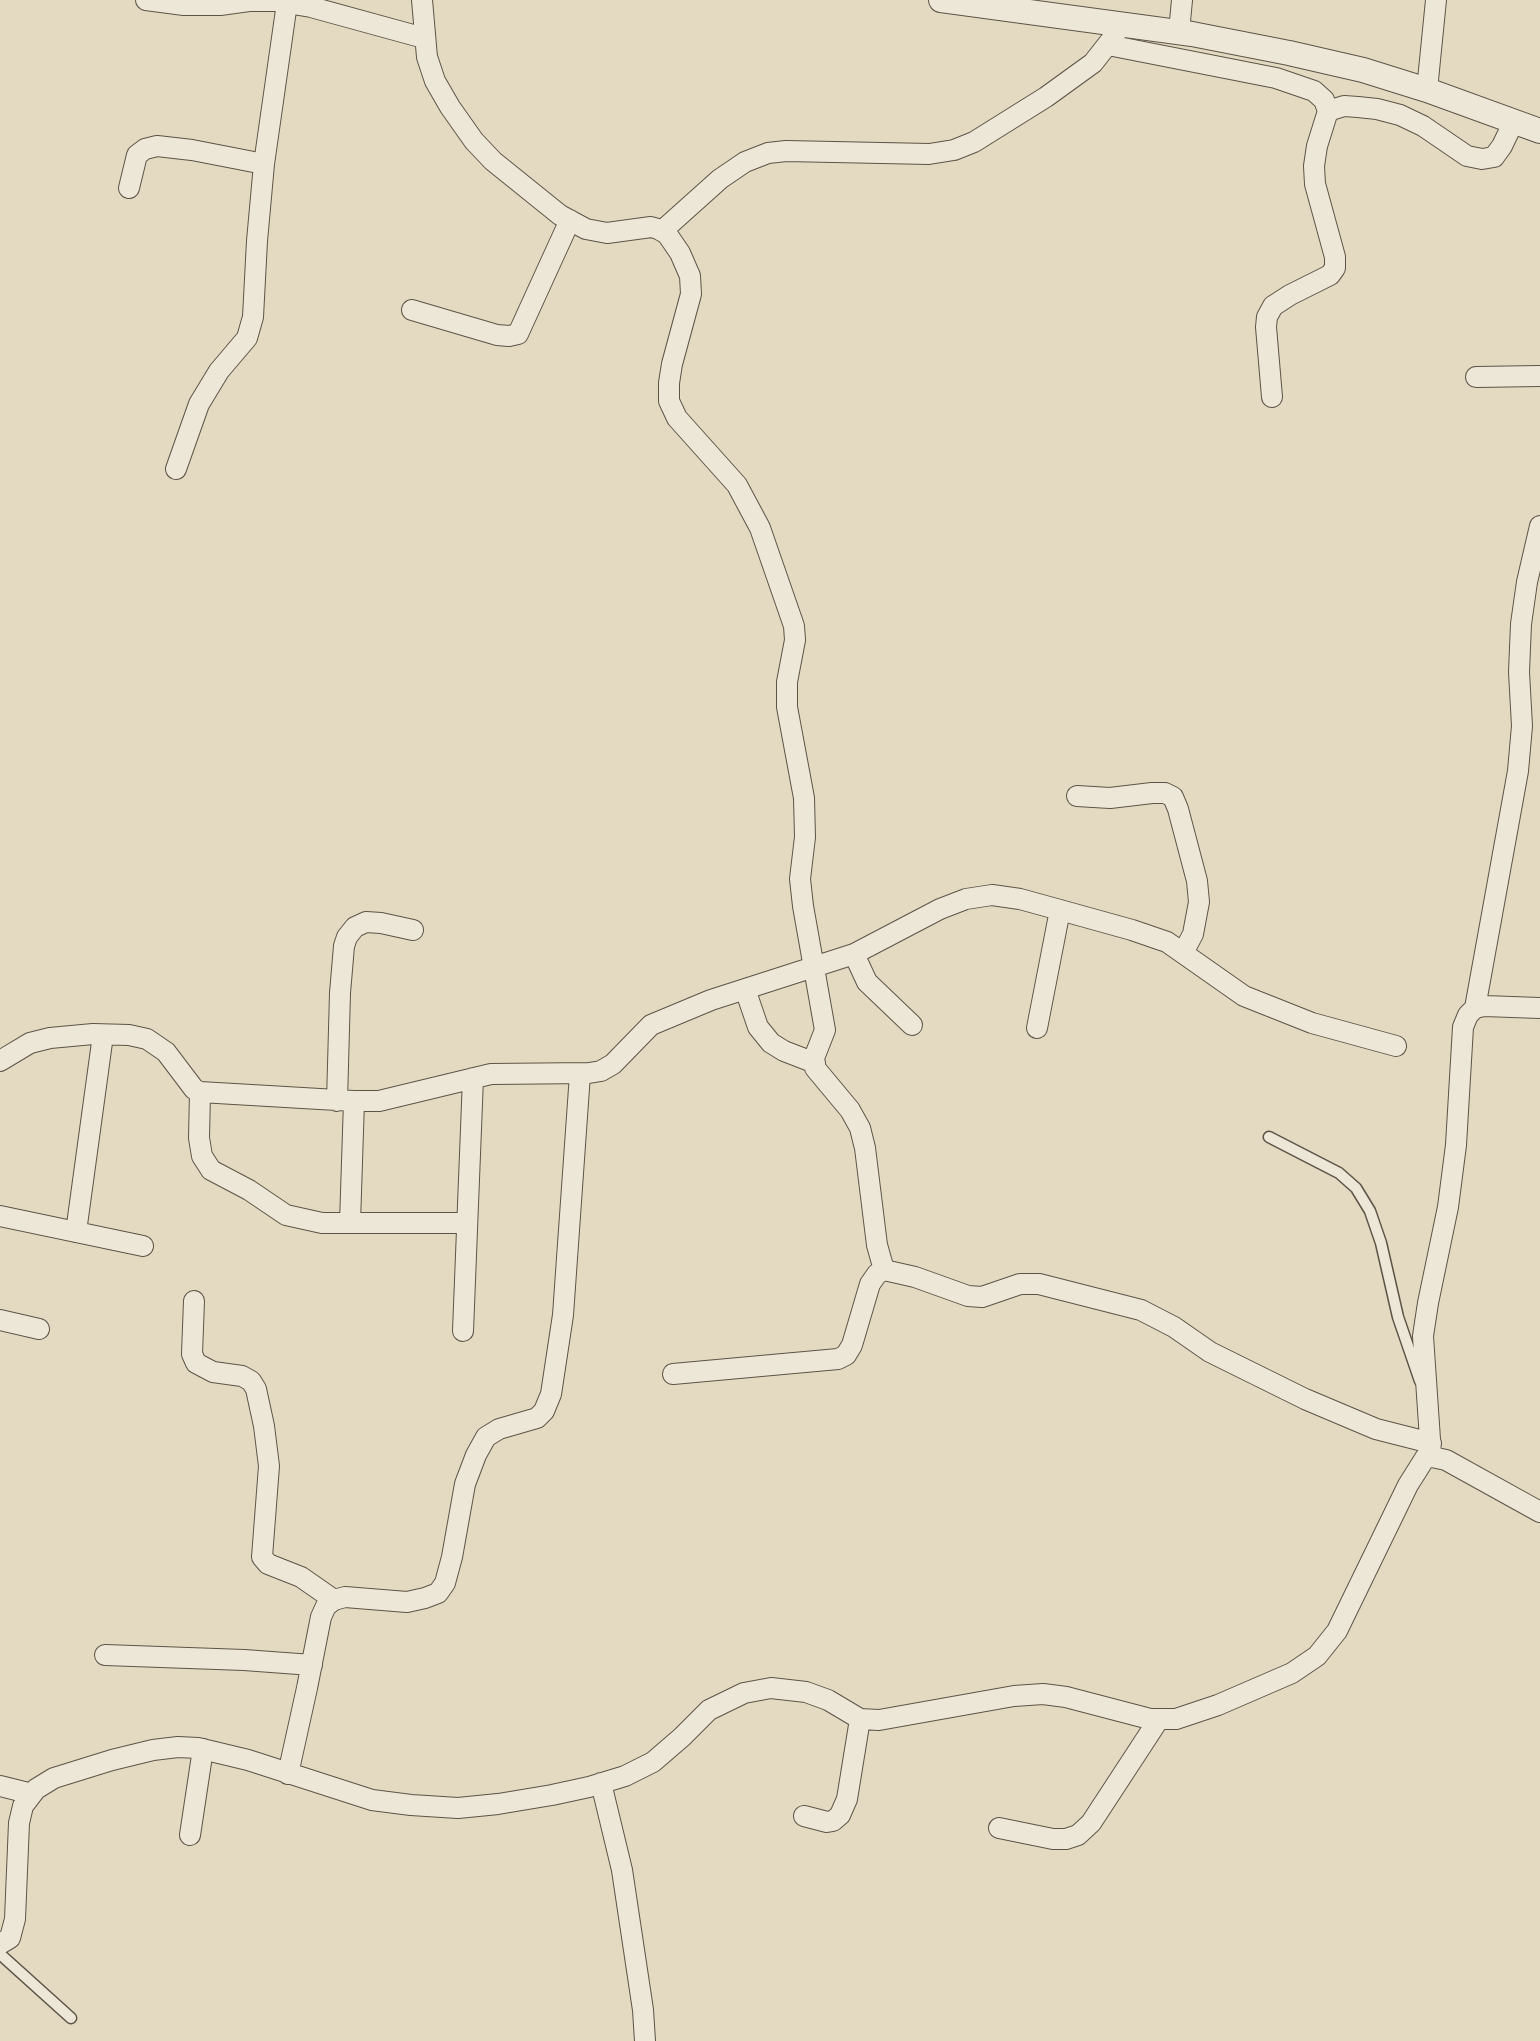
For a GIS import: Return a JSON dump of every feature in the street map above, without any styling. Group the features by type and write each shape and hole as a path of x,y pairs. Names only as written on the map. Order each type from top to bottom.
{"street":[{"path":"146,0 184,5 220,5 249,1 287,3 311,7 424,38"},
{"path":"422,0 427,57 435,81 450,108 474,141 493,161 560,215 586,229 607,233 651,227 662,231 680,253 690,276 691,294 672,364 669,401 677,418 737,485 760,528 794,626 795,640 787,682 787,707 804,798 805,837 801,879 803,906 825,1030 814,1058 815,1068 850,1110 860,1128 865,1148 877,1245 884,1270"},
{"path":"941,0 1179,32 1289,53 1363,70 1427,90 1540,131"},
{"path":"1179,32 1182,0"},
{"path":"1427,90 1436,0"},
{"path":"176,469 199,404 219,371 247,338 254,317 257,241 264,164 287,3"},
{"path":"662,231 720,179 745,162 768,153 786,151 929,154 954,150 974,142 1056,90 1093,63 1121,24"},
{"path":"1108,45 1276,78 1314,91 1324,100 1328,111 1317,146 1314,166 1315,184 1335,257 1335,268 1330,275 1273,306 1267,317 1272,397"},
{"path":"1328,111 1344,106 1358,106 1400,116 1423,126 1467,156 1482,159 1494,157 1514,121"},
{"path":"129,188 137,155 145,149 158,146 264,164"},
{"path":"412,310 497,334 509,336 518,334 570,220"},
{"path":"1476,376 1540,376"},
{"path":"1475,1008 1518,771 1522,726 1519,672 1521,624 1527,582 1540,526"},
{"path":"1077,796 1110,798 1165,793 1173,797 1197,881 1199,902 1194,934 1183,953"},
{"path":"0,1060 30,1043 74,1035 129,1035 147,1039 166,1052 194,1089 200,1092 346,1101 379,1101 491,1074 580,1074 601,1071 613,1064 651,1025 711,999 854,954 939,909 966,898 992,895 1020,899 1167,942 1244,996 1312,1023 1396,1046"},
{"path":"1037,1028 1060,910"},
{"path":"350,1222 340,993 344,946 347,937 355,927 366,922 413,930"},
{"path":"854,954 867,982 912,1024"},
{"path":"745,989 758,1027 771,1043 784,1051 815,1063"},
{"path":"0,1944 10,1938 15,1919 19,1823 23,1806 36,1789 54,1778 143,1752 178,1746 203,1749 248,1760 372,1800 458,1808 498,1804 601,1784 625,1776 653,1762 709,1710 744,1692 771,1688 806,1692 828,1700 860,1719 879,1720 1014,1696 1043,1694 1066,1697 1142,1718 1176,1719 1218,1705 1292,1673 1317,1656 1337,1631 1417,1468 1431,1450 1423,1336 1448,1207 1456,1145 1463,1027 1468,1015 1475,1008 1484,1006 1540,1008"},
{"path":"75,1232 103,1035"},
{"path":"288,1774 321,1617 326,1606 334,1600 345,1597 407,1602 438,1593 445,1583 453,1557 465,1484 486,1437 499,1428 537,1418 544,1411 551,1394 563,1315 580,1074"},
{"path":"463,1331 473,1078"},
{"path":"200,1092 202,1156 211,1170 249,1190 286,1215 322,1223 467,1223"},
{"path":"0,1216 143,1246"},
{"path":"673,1374 838,1359 846,1355 852,1346 870,1284 877,1274 884,1270 915,1276 968,1296 982,1297 1020,1284 1039,1284 1119,1303 1158,1318 1210,1352 1305,1399 1431,1450 1540,1512"},
{"path":"194,1301 192,1354 196,1363 213,1372 242,1376 251,1381 256,1389 269,1466 262,1557 268,1564 301,1577 334,1600"},
{"path":"0,1320 39,1329"},
{"path":"105,1655 312,1665"},
{"path":"804,1816 827,1822 833,1821 840,1815 847,1799 860,1719"},
{"path":"999,1828 1053,1839 1066,1839 1078,1835 1091,1823 1159,1719"},
{"path":"190,1835 203,1749"},
{"path":"601,1784 622,1870 643,2010 645,2041"},
{"path":"0,1786 32,1794"}],"lane":[{"path":"1269,1137 1339,1173 1356,1188 1370,1212 1398,1317 1414,1367 1428,1398"},
{"path":"0,1954 71,2018"}]}
